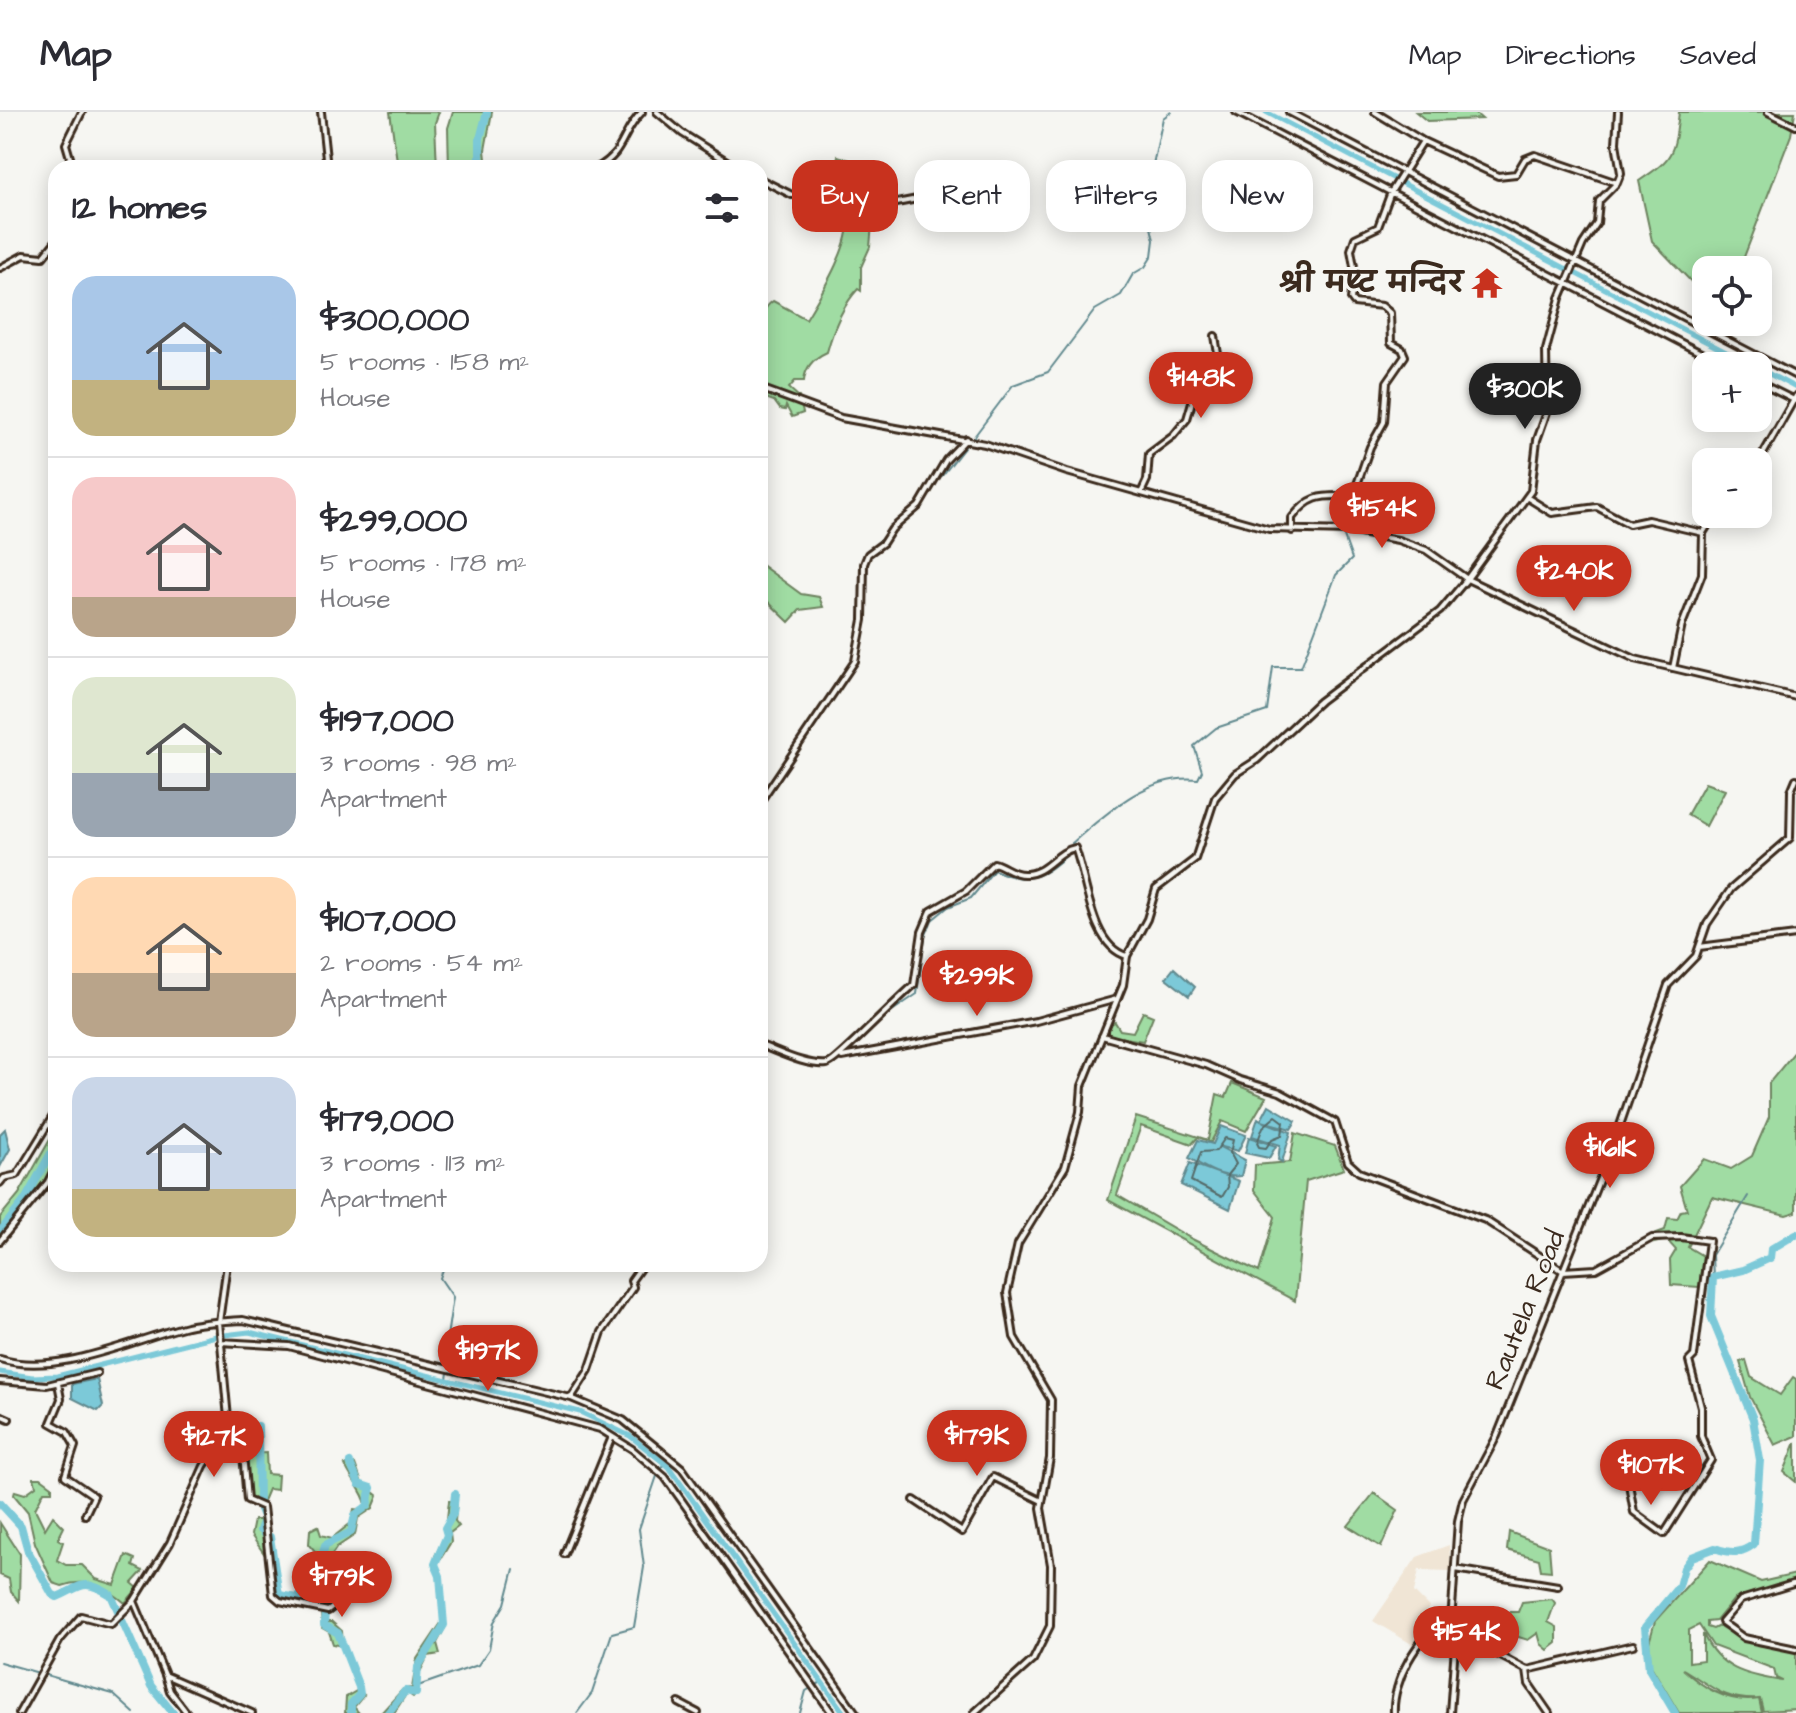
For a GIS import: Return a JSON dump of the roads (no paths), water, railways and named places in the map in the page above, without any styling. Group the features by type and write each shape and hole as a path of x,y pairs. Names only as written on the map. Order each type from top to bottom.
{"street":[{"path":"71,160 66,144 82,112"},
{"path":"321,112 326,160"},
{"path":"633,112 635,119"},
{"path":"611,160 642,112"},
{"path":"657,112 682,133 725,160"},
{"path":"1236,112 1700,352"},
{"path":"1289,112 1796,376"},
{"path":"1375,112 1423,141 1498,176 1516,174 1525,159 1535,155 1617,183"},
{"path":"974,1713 1033,1660 1050,1626 1051,1565 1042,1501 1050,1458 1051,1400 1014,1337 1007,1293 1022,1233 1065,1167 1080,1112 1082,1086 1117,999 1127,956 1147,919 1156,889 1195,859 1215,798 1235,774 1257,760 1320,701 1440,611 1528,498 1537,440 1547,412 1546,350 1567,281 1597,223 1599,201 1617,183 1621,173 1616,143 1618,112"},
{"path":"1768,112 1796,126"},
{"path":"1292,531 1292,518 1304,506 1326,494 1353,496 1370,447 1384,422 1387,382 1405,356 1402,349 1391,343 1390,313 1382,306 1354,303 1351,299 1355,272 1351,250 1355,238 1378,227 1393,191 1423,141"},
{"path":"768,183 792,195 840,195 876,207 914,200"},
{"path":"0,268 24,255 43,257 48,251"},
{"path":"1141,493 1147,480 1149,454 1173,436 1187,419 1199,378 1220,366 1215,336"},
{"path":"1767,448 1795,398 1772,388"},
{"path":"768,391 869,425 966,439 1269,529 1349,531 1398,540 1426,550 1467,579 1635,659 1796,697"},
{"path":"768,790 855,661 860,648 864,564 868,554 883,543 892,529 913,514 946,460 966,439"},
{"path":"1528,498 1552,513 1597,507 1629,524 1648,520 1703,533"},
{"path":"1673,668 1682,625 1702,574 1703,533 1706,528"},
{"name":"Rautela Road","path":"1446,1623 1452,1608 1463,1500 1497,1436 1614,1143 1668,985 1696,956 1707,924 1731,889 1790,838 1791,791 1796,779"},
{"path":"768,1047 827,1065 840,1057 865,1028 914,985 922,932 931,911 966,891 994,863 1010,873 1026,875 1040,872 1075,848 1084,887 1104,935 1113,950 1127,956"},
{"path":"1699,947 1796,935"},
{"path":"840,1057 1036,1021 1117,999"},
{"path":"1102,1036 1206,1065 1240,1080 1280,1092 1335,1122 1348,1162 1359,1172 1485,1220 1563,1271 1596,1269 1652,1238 1709,1241 1694,1356 1689,1361 1701,1407 1701,1436 1711,1460 1709,1467 1664,1534 1634,1512 1629,1484 1636,1475"},
{"path":"0,1183 4,1178 17,1175 48,1124"},
{"path":"0,1241 48,1182"},
{"path":"226,1272 219,1324 229,1429 242,1442 245,1497 259,1505 270,1544 268,1570 273,1595 280,1601 324,1610 333,1607 334,1599"},
{"path":"571,1398 589,1370 602,1332 633,1287 631,1281 637,1272"},
{"path":"0,1359 28,1364 54,1363 191,1326 266,1323 571,1398 623,1420 682,1468 856,1713"},
{"path":"220,1339 289,1346 600,1429 632,1449 665,1477 832,1713"},
{"path":"0,1381 33,1385 58,1383 97,1373"},
{"path":"58,1383 61,1399 51,1423 67,1432 76,1449 65,1476 94,1496 85,1515"},
{"path":"0,1415 9,1419"},
{"path":"19,1713 60,1640 81,1616 105,1625 134,1602 174,1535 204,1466 229,1429"},
{"path":"564,1554 612,1437"},
{"path":"914,1500 962,1532 993,1477 1042,1501"},
{"path":"1455,1569 1558,1586"},
{"path":"1796,1583 1741,1600 1722,1622 1744,1638 1796,1649"},
{"path":"134,1602 170,1691 187,1713"},
{"path":"1394,1713 1393,1698 1412,1656 1429,1635 1446,1623 1456,1632 1527,1670 1633,1645"},
{"path":"1450,1713 1456,1632"},
{"path":"1527,1670 1529,1684 1549,1713"},
{"path":"165,1675 252,1713"},
{"path":"679,1703 698,1713"}],"water":[{"path":"1174,968 1195,987 1189,996 1166,978"},
{"path":"1269,1105 1296,1121 1291,1129 1262,1121 1291,1132 1282,1162 1278,1160 1280,1145 1252,1136 1258,1118 1261,1120"},
{"path":"1221,1126 1246,1135 1238,1151 1218,1146 1245,1160 1241,1176 1220,1174 1189,1158 1198,1140 1213,1144"},
{"path":"5,1129 10,1149 0,1167 0,1134"},
{"path":"1249,1137 1276,1146 1269,1158 1245,1153"},
{"path":"1190,1163 1239,1181 1230,1209 1181,1185"},
{"path":"97,1379 103,1406 98,1411 72,1398 72,1384"}],"waterway":[{"path":"480,160 480,139 487,112"},
{"path":"973,438 1013,385 1048,372 1095,310 1121,295 1133,274 1145,267 1152,256 1154,240 1145,202 1163,118 1171,112"},
{"path":"1266,112 1726,352"},
{"path":"1772,375 1796,388"},
{"path":"942,476 968,443"},
{"path":"876,544 913,508 926,489"},
{"path":"1072,843 1114,808 1145,789 1162,782 1198,779 1202,771 1194,746 1216,728 1267,711 1273,667 1301,667 1336,575 1352,559 1343,534"},
{"path":"882,1018 917,994 925,937 932,920 948,907 971,898 994,870 1018,877 1036,876 1072,851"},
{"path":"0,1232 25,1200 48,1158"},
{"path":"1713,1277 1712,1255 1748,1196"},
{"path":"1675,1713 1649,1669 1645,1627 1679,1586 1684,1568 1692,1557 1715,1548 1731,1552 1745,1550 1754,1544 1760,1460 1753,1419 1711,1316 1713,1277 1743,1270 1770,1258 1771,1249 1796,1234"},
{"path":"442,1272 440,1278 453,1297 444,1357 450,1365"},
{"path":"0,1372 32,1377 57,1376 216,1336 249,1332 580,1412 630,1436 669,1467 844,1713"},
{"path":"447,1379 448,1373"},
{"path":"258,1426 259,1507 264,1519 260,1530 266,1536"},
{"path":"321,1585 326,1573 321,1561 325,1545 351,1532 355,1515 369,1503 371,1488 359,1484 350,1463"},
{"path":"660,1470 665,1464"},
{"path":"577,1713 592,1693 612,1633 634,1627 644,1567 639,1529 658,1473"},
{"path":"388,1713 405,1691 416,1693 418,1667 444,1625 440,1576 435,1564 447,1535 445,1528 453,1514 455,1494"},
{"path":"0,1503 21,1526 28,1551 52,1594 57,1597 87,1585 111,1595 151,1686 173,1713"},
{"path":"270,1537 279,1595 297,1598 314,1586 327,1589 324,1625 338,1633 359,1687 360,1694 351,1704 351,1713"},
{"path":"418,1686 478,1665 489,1649 494,1622 505,1604 514,1569"},
{"path":"0,1662 113,1694 134,1713"},
{"path":"816,1685 822,1682"},
{"path":"800,1713 806,1691 813,1687"}],"place":[{"name":"श्री मष्ट मन्दिर","path":"1487,283"}]}
